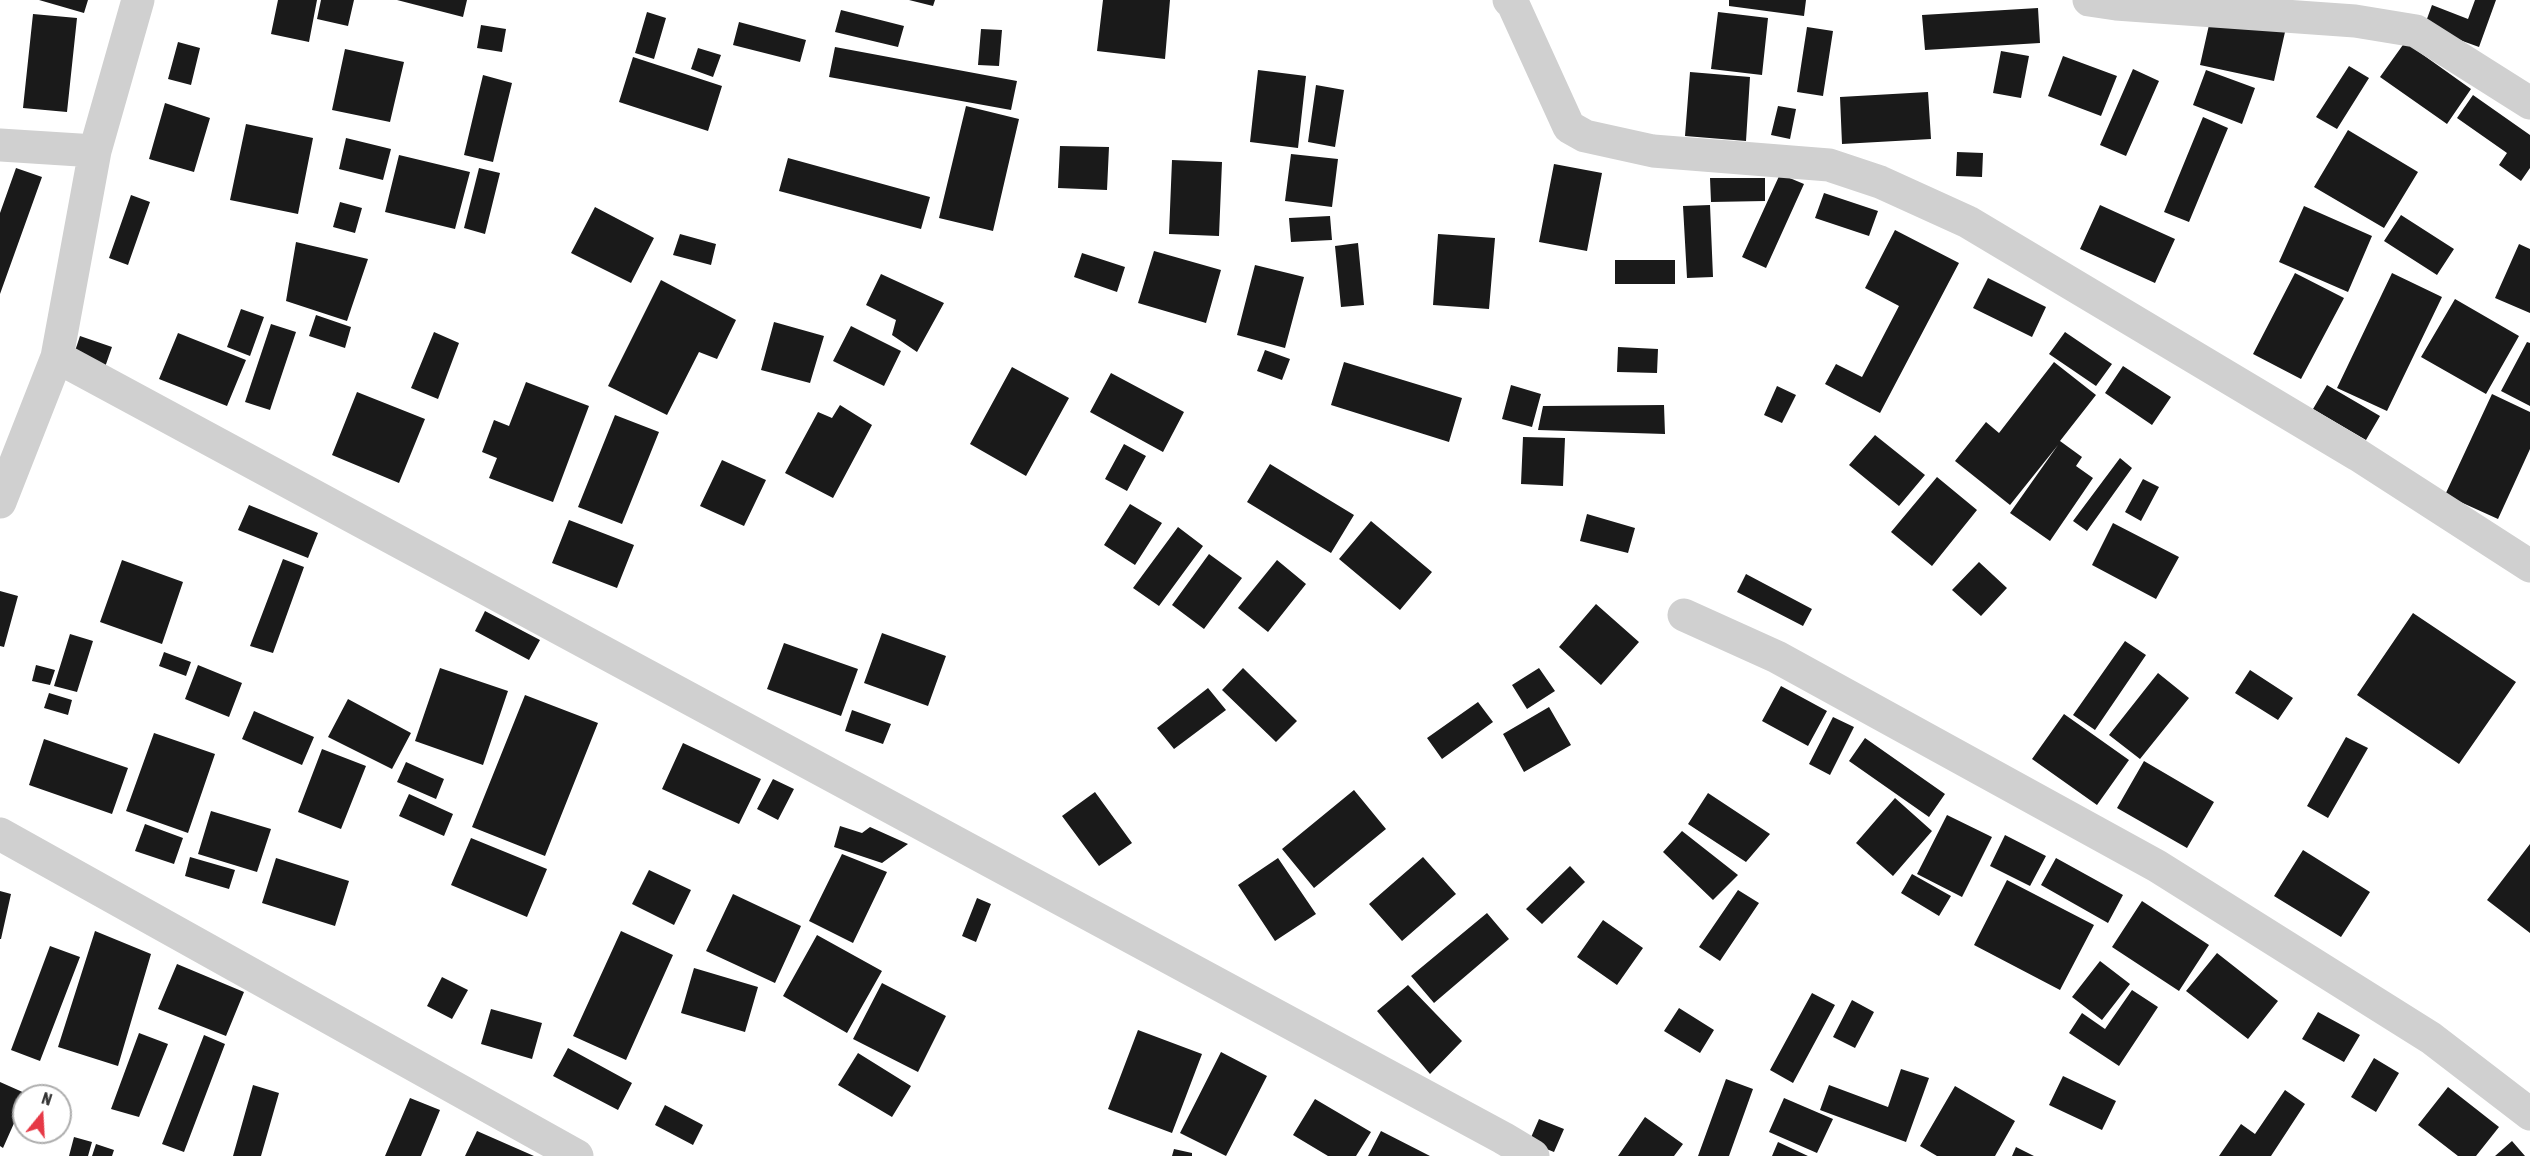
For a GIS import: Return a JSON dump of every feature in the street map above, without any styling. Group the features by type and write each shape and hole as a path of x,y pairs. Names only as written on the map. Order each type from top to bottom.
{"street":[{"path":"0,502 57,357 95,151 138,0"},
{"path":"2089,0 2116,4 2355,21 2416,31 2530,103"},
{"path":"1512,1 1569,127 1585,136 1653,152 1829,165 1880,182 1968,222 2358,455 2530,566"},
{"path":"0,145 95,151"},
{"path":"57,357 1533,1156"},
{"path":"1684,615 1777,657 2157,866 2431,1038 2530,1114"},
{"path":"0,834 577,1156"}],"building":[{"path":"39,0 88,0 84,13"},
{"path":"278,0 317,0 309,42 271,34"},
{"path":"321,0 354,0 348,26 317,19"},
{"path":"397,0 467,0 463,17"},
{"path":"909,0 935,0 933,6"},
{"path":"1103,0 1170,0 1165,59 1097,51"},
{"path":"1729,0 1806,0 1804,16 1729,6"},
{"path":"2475,0 2496,0 2479,47 2424,27 2432,5 2468,19"},
{"path":"2038,8 2040,43 1925,50 1922,15"},
{"path":"841,10 904,26 898,47 835,32"},
{"path":"647,12 666,18 654,59 635,53"},
{"path":"1718,12 1768,18 1762,75 1711,69"},
{"path":"33,14 77,18 67,112 23,108"},
{"path":"2211,16 2285,32 2274,81 2200,65"},
{"path":"739,22 806,40 800,62 733,45"},
{"path":"481,25 506,29 502,52 477,48"},
{"path":"1807,27 1833,31 1823,96 1797,92"},
{"path":"981,29 1002,30 999,66 978,65"},
{"path":"178,42 200,48 191,85 168,79"},
{"path":"2405,42 2471,89 2447,124 2380,77"},
{"path":"835,47 1017,81 1011,110 829,77"},
{"path":"698,48 721,55 713,77 691,69"},
{"path":"345,49 404,62 390,122 332,110"},
{"path":"2001,51 2029,56 2021,98 1993,93"},
{"path":"2063,56 2117,76 2101,116 2048,96"},
{"path":"633,57 722,86 708,131 619,102"},
{"path":"2349,66 2369,78 2337,129 2316,117"},
{"path":"2133,69 2159,81 2126,156 2100,145"},
{"path":"1258,70 1306,76 1298,148 1250,142"},
{"path":"2206,70 2255,88 2242,124 2193,105"},
{"path":"1690,72 1750,77 1746,141 1685,136"},
{"path":"483,75 512,83 493,162 464,155"},
{"path":"1316,85 1344,90 1335,147 1308,142"},
{"path":"1928,92 1931,139 1842,144 1840,97"},
{"path":"2473,95 2530,135 2530,168 2521,181 2499,165 2507,153 2457,118"},
{"path":"165,103 210,118 194,172 149,159"},
{"path":"966,106 1019,119 993,231 939,218"},
{"path":"1778,106 1796,109 1790,139 1771,135"},
{"path":"2203,117 2228,128 2189,222 2164,212"},
{"path":"246,124 313,138 298,214 230,200"},
{"path":"2348,130 2418,172 2384,228 2314,187"},
{"path":"346,138 391,149 383,180 339,169"},
{"path":"1060,146 1109,147 1107,190 1058,188"},
{"path":"1957,152 1983,153 1982,177 1956,176"},
{"path":"1291,154 1338,159 1332,207 1285,201"},
{"path":"399,155 470,172 455,229 385,212"},
{"path":"788,158 930,197 921,229 779,191"},
{"path":"1172,160 1222,162 1219,236 1169,234"},
{"path":"1554,164 1602,173 1587,251 1539,242"},
{"path":"16,168 42,177 0,294 0,213"},
{"path":"479,168 500,173 485,234 464,228"},
{"path":"1780,174 1804,184 1766,268 1742,257"},
{"path":"1710,178 1765,178 1765,201 1711,202"},
{"path":"1824,193 1878,211 1869,236 1815,218"},
{"path":"131,195 150,202 128,265 109,258"},
{"path":"340,202 362,208 355,233 333,227"},
{"path":"1710,205 1713,277 1687,278 1683,206"},
{"path":"2100,205 2175,239 2155,283 2080,249"},
{"path":"2304,206 2372,236 2348,292 2279,262"},
{"path":"595,207 654,238 631,283 571,253"},
{"path":"2401,215 2454,249 2437,275 2384,241"},
{"path":"1330,216 1332,240 1291,242 1289,218"},
{"path":"1895,230 1959,263 1880,413 1825,384 1836,364 1862,377 1899,306 1865,288"},
{"path":"680,234 716,244 711,265 673,255"},
{"path":"1438,234 1495,238 1489,309 1433,305"},
{"path":"296,242 368,259 347,321 286,301"},
{"path":"1358,243 1364,305 1341,307 1335,246"},
{"path":"2519,244 2530,249 2530,313 2495,298"},
{"path":"1154,251 1221,270 1206,323 1138,303"},
{"path":"1082,253 1125,267 1117,292 1074,277"},
{"path":"1615,260 1675,260 1675,284 1615,284"},
{"path":"1255,265 1304,277 1285,348 1237,335"},
{"path":"2295,273 2344,298 2301,379 2253,354"},
{"path":"2392,273 2442,297 2387,411 2337,388"},
{"path":"881,274 944,303 917,352 892,335 896,320 866,305"},
{"path":"1988,278 2046,307 2032,337 1973,308"},
{"path":"661,280 736,320 717,359 699,352 667,415 608,386"},
{"path":"2455,299 2519,336 2486,394 2421,357"},
{"path":"241,309 264,317 250,356 227,347"},
{"path":"316,315 351,327 345,348 309,336"},
{"path":"774,322 824,336 810,383 761,370"},
{"path":"271,324 296,332 270,410 245,402"},
{"path":"851,326 901,351 884,386 833,361"},
{"path":"434,332 459,343 438,399 411,388"},
{"path":"2065,332 2112,364 2096,386 2049,354"},
{"path":"178,333 246,360 227,406 159,379"},
{"path":"80,336 112,347 104,370 72,360"},
{"path":"2527,342 2530,343 2530,406 2501,391"},
{"path":"1618,347 1658,349 1657,373 1617,372"},
{"path":"1265,350 1290,359 1282,380 1257,371"},
{"path":"1344,362 1462,398 1449,442 1331,405"},
{"path":"2054,362 2096,395 2060,441 2082,457 2076,466 2093,478 2050,541 2010,513 2058,445 2010,505 1955,461 1986,422 1999,433"},
{"path":"2123,366 2171,397 2152,425 2105,393"},
{"path":"1012,367 1069,398 1026,476 970,444"},
{"path":"1111,373 1184,412 1163,452 1090,412"},
{"path":"526,382 589,406 553,502 489,478 497,458 482,452 494,420 509,426"},
{"path":"1511,385 1541,394 1532,427 1502,419"},
{"path":"2327,385 2380,416 2366,440 2313,409"},
{"path":"1777,386 1796,395 1782,423 1764,415"},
{"path":"357,392 425,419 399,483 332,455"},
{"path":"2492,394 2530,412 2530,449 2498,519 2445,495"},
{"path":"840,405 872,425 833,498 785,473 818,412 832,418"},
{"path":"1664,405 1665,434 1538,430 1543,406"},
{"path":"615,415 659,432 622,524 578,507"},
{"path":"1875,435 1925,475 1899,506 1849,465"},
{"path":"1523,437 1565,438 1563,486 1521,484"},
{"path":"1124,444 1146,456 1127,491 1105,479"},
{"path":"2120,458 2132,468 2087,531 2073,521"},
{"path":"722,460 766,480 744,526 700,506"},
{"path":"1270,464 1354,515 1331,553 1247,502"},
{"path":"1937,477 1977,510 1932,566 1891,532"},
{"path":"2143,479 2159,487 2141,521 2125,512"},
{"path":"1130,504 1162,523 1135,565 1104,545"},
{"path":"249,505 318,533 308,558 238,530"},
{"path":"1587,514 1635,528 1628,553 1580,541"},
{"path":"569,520 634,545 617,588 552,563"},
{"path":"1371,521 1432,572 1400,610 1339,559"},
{"path":"2113,523 2179,557 2156,599 2092,565"},
{"path":"1178,527 1203,546 1159,606 1133,588"},
{"path":"1209,554 1242,578 1204,629 1172,605"},
{"path":"283,559 304,567 273,653 250,646"},
{"path":"122,560 183,582 162,644 100,622"},
{"path":"1277,560 1306,584 1268,632 1238,608"},
{"path":"1979,562 2007,588 1981,616 1952,590"},
{"path":"1746,574 1812,609 1803,626 1737,592"},
{"path":"0,591 18,596 4,647 0,646"},
{"path":"1596,604 1639,642 1601,685 1559,647"},
{"path":"485,611 540,640 529,660 475,631"},
{"path":"2413,613 2516,682 2459,764 2357,695"},
{"path":"882,633 946,656 928,706 864,683"},
{"path":"70,634 93,641 77,692 54,686"},
{"path":"2125,641 2146,655 2095,730 2073,715"},
{"path":"784,643 858,669 841,716 767,689"},
{"path":"164,652 191,662 186,676 159,666"},
{"path":"36,665 55,670 50,685 32,681"},
{"path":"198,665 242,683 229,717 185,699"},
{"path":"440,668 508,691 483,765 415,741"},
{"path":"1243,668 1297,721 1276,742 1222,690"},
{"path":"1539,668 1555,691 1527,709 1512,685"},
{"path":"2250,670 2293,698 2278,720 2235,693"},
{"path":"2158,673 2189,698 2140,759 2109,735"},
{"path":"1781,686 1827,711 1808,746 1762,721"},
{"path":"1208,688 1226,710 1174,749 1157,728"},
{"path":"49,693 72,700 68,715 44,708"},
{"path":"525,695 598,723 545,856 472,827"},
{"path":"348,699 411,733 392,769 328,737"},
{"path":"1478,702 1493,722 1442,759 1427,738"},
{"path":"1549,707 1571,745 1524,772 1503,734"},
{"path":"852,710 891,724 883,744 845,731"},
{"path":"254,711 314,737 302,765 242,739"},
{"path":"2064,714 2129,760 2097,805 2032,759"},
{"path":"1833,717 1854,727 1830,775 1809,764"},
{"path":"154,733 215,754 188,833 126,811"},
{"path":"2346,737 2368,748 2328,818 2307,806"},
{"path":"1865,738 1945,794 1929,817 1849,761"},
{"path":"44,739 128,768 112,814 29,785"},
{"path":"683,743 761,779 739,824 662,789"},
{"path":"322,749 366,766 341,829 298,812"},
{"path":"2144,761 2214,802 2187,848 2117,808"},
{"path":"406,762 444,779 436,799 397,782"},
{"path":"773,779 794,789 778,820 757,809"},
{"path":"1354,790 1386,829 1314,888 1282,849"},
{"path":"1095,792 1132,843 1099,866 1062,816"},
{"path":"1708,793 1770,834 1746,862 1688,824"},
{"path":"409,794 453,814 444,836 399,816"},
{"path":"1895,798 1932,831 1893,876 1856,843"},
{"path":"211,811 271,829 257,872 198,854"},
{"path":"1947,815 1992,837 1962,897 1917,874"},
{"path":"145,824 183,838 174,864 135,851"},
{"path":"840,826 862,833 870,827 908,844 882,863 834,847"},
{"path":"1682,831 1738,875 1713,900 1663,852"},
{"path":"2005,835 2046,856 2030,886 1990,866"},
{"path":"471,838 547,869 527,917 451,885"},
{"path":"2530,844 2530,933 2487,900"},
{"path":"2303,850 2370,892 2341,937 2274,896"},
{"path":"842,854 887,872 853,943 809,921"},
{"path":"190,857 235,870 229,889 185,876"},
{"path":"1423,857 1456,894 1402,941 1369,904"},
{"path":"276,858 349,881 335,926 262,903"},
{"path":"1278,858 1316,914 1275,941 1238,885"},
{"path":"2056,858 2123,895 2108,923 2041,885"},
{"path":"1570,866 1585,882 1542,924 1526,909"},
{"path":"649,870 691,890 674,925 632,904"},
{"path":"1912,874 1951,896 1939,916 1901,893"},
{"path":"2007,880 2094,925 2060,990 1974,945"},
{"path":"1738,890 1759,903 1720,961 1699,947"},
{"path":"0,891 11,894 1,939 0,939"},
{"path":"733,894 801,926 775,983 706,951"},
{"path":"977,898 991,904 976,942 962,936"},
{"path":"2142,901 2209,945 2179,991 2112,947"},
{"path":"1487,913 1509,939 1434,1003 1411,976"},
{"path":"1603,920 1643,948 1617,985 1577,957"},
{"path":"95,931 151,954 118,1066 58,1047"},
{"path":"621,931 673,955 626,1060 573,1036"},
{"path":"817,935 882,971 847,1033 783,996"},
{"path":"50,946 80,957 40,1061 11,1050"},
{"path":"2217,953 2278,1001 2248,1039 2186,991"},
{"path":"2100,961 2130,984 2102,1020 2072,997"},
{"path":"177,964 244,992 226,1036 158,1009"},
{"path":"694,968 758,987 745,1032 681,1013"},
{"path":"442,977 468,990 452,1019 427,1006"},
{"path":"882,983 946,1016 918,1072 853,1039"},
{"path":"1408,985 1462,1041 1430,1074 1377,1011"},
{"path":"2132,990 2158,1007 2119,1066 2069,1033 2082,1013 2105,1029"},
{"path":"1812,993 1835,1005 1793,1083 1770,1070"},
{"path":"1852,1000 1874,1012 1855,1048 1833,1037"},
{"path":"1679,1008 1714,1030 1700,1053 1664,1031"},
{"path":"491,1009 542,1023 532,1059 481,1044"},
{"path":"2318,1012 2360,1035 2344,1062 2302,1039"},
{"path":"1138,1030 1202,1054 1172,1133 1108,1109"},
{"path":"139,1033 168,1044 139,1117 111,1109"},
{"path":"204,1035 225,1044 184,1152 162,1144"},
{"path":"568,1048 632,1083 618,1110 553,1076"},
{"path":"1221,1052 1267,1076 1226,1156 1180,1133"},
{"path":"858,1053 911,1086 892,1117 838,1085"},
{"path":"2374,1058 2399,1073 2376,1112 2351,1097"},
{"path":"1901,1069 1929,1078 1906,1142 1820,1110 1829,1085 1888,1107"},
{"path":"2063,1076 2116,1101 2102,1130 2049,1105"},
{"path":"1726,1079 1753,1089 1729,1156 1698,1156"},
{"path":"0,1082 12,1087 12,1128 3,1148 0,1146"},
{"path":"253,1085 279,1093 261,1156 233,1156"},
{"path":"1955,1086 2015,1121 1995,1156 1937,1156 1920,1146"},
{"path":"2448,1087 2499,1127 2476,1156 2458,1156 2418,1125"},
{"path":"2285,1090 2305,1104 2271,1156 2219,1156 2241,1124 2255,1134"},
{"path":"410,1098 440,1110 421,1156 385,1156"},
{"path":"1784,1098 1833,1119 1817,1153 1769,1132"},
{"path":"1315,1099 1371,1132 1356,1156 1328,1156 1293,1135"},
{"path":"665,1105 703,1125 693,1145 655,1125"},
{"path":"1645,1117 1683,1144 1674,1156 1618,1156"},
{"path":"1539,1119 1564,1129 1554,1152 1529,1142"},
{"path":"477,1131 534,1156 465,1156"},
{"path":"1381,1131 1430,1156 1368,1156"},
{"path":"74,1137 92,1142 88,1156 69,1156"},
{"path":"2512,1141 2525,1156 2495,1156"},
{"path":"1778,1142 1808,1156 1772,1156"},
{"path":"96,1144 114,1150 112,1156 92,1156"},
{"path":"2016,1147 2034,1156 2012,1156"},
{"path":"1174,1149 1192,1153 1192,1156 1172,1156"}]}
